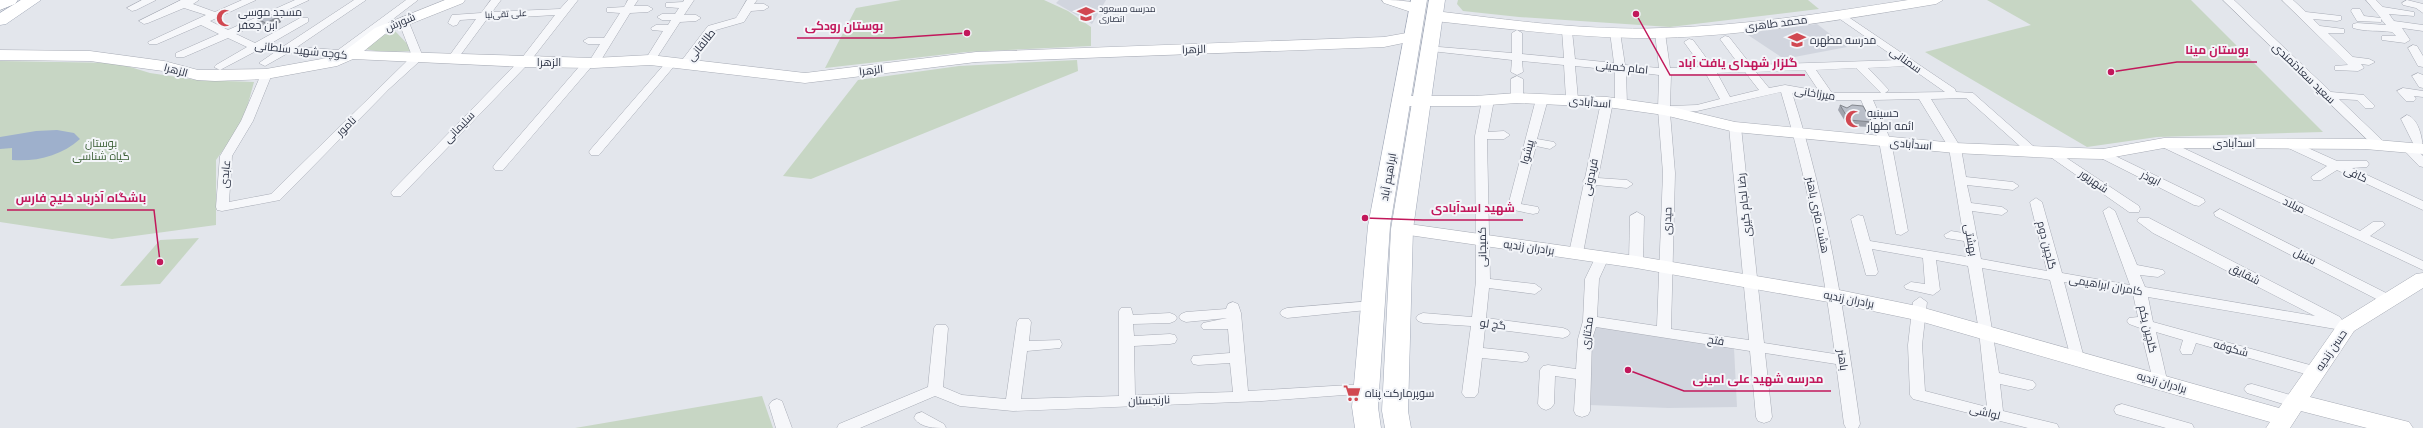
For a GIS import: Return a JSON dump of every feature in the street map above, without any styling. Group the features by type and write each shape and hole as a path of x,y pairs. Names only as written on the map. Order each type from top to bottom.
{"highway":[{"path":"0,5 9,0"}],"main road":[{"path":"0,20 33,0"},
{"name":"ابراهیم آباد","path":"1368,428 1365,407 1379,226 1411,45 1430,11"},
{"name":"ابراهیم آباد","path":"1398,428 1395,411 1402,229 1431,48 1430,11"}],"street":[{"path":"132,8 151,0"},
{"path":"172,0 215,15"},
{"path":"144,21 194,0"},
{"path":"153,42 250,0"},
{"path":"180,55 304,0"},
{"path":"265,68 285,50 361,0"},
{"path":"349,55 413,0"},
{"name":"شورش","path":"349,55 373,35 403,20 458,0"},
{"path":"452,59 496,0"},
{"name":"سلیمانی","path":"397,193 523,62 573,0"},
{"path":"499,167 591,62 610,37 633,0"},
{"path":"1389,0 1430,11"},
{"name":"محمد طاهری","path":"1430,11 1514,29 1660,33 1713,30 1841,15 1936,0"},
{"name":"سعید سعادتمندی","path":"2228,0 2380,145"},
{"path":"2287,0 2354,64"},
{"path":"2371,0 2414,46 2422,64"},
{"path":"670,5 688,3"},
{"path":"650,60 688,3"},
{"path":"2407,3 2420,6 2423,10"},
{"path":"750,4 764,7"},
{"name":"طالقانی","path":"596,152 712,28 740,20 750,4"},
{"name":"علی تقی‌نیا","path":"453,23 456,17 484,15 520,9 563,12"},
{"path":"610,10 648,9"},
{"path":"2380,10 2410,14"},
{"name":"محمد طاهری","path":"1430,11 1492,19 1596,26 1615,32"},
{"path":"2356,11 2361,19 2423,28"},
{"name":"سمنانی","path":"1841,15 1951,91"},
{"path":"2303,15 2337,18"},
{"path":"662,17 673,24"},
{"path":"655,30 696,18"},
{"path":"220,67 304,20"},
{"path":"403,20 418,57"},
{"name":"کوچه شهید سلطانی","path":"201,22 255,47 349,55"},
{"path":"2357,26 2374,29 2372,26 2394,25"},
{"path":"1514,29 1518,57 1517,98"},
{"path":"2318,29 2340,32"},
{"path":"1567,31 1572,99"},
{"name":"فریدونی","path":"1576,253 1589,181 1614,104 1620,67 1615,32"},
{"name":"حیدری","path":"1660,33 1665,72 1664,110 1669,173 1664,332"},
{"path":"592,37 610,37"},
{"path":"2386,38 2414,46"},
{"path":"1725,39 1766,92"},
{"name":"الزهرا","path":"0,51 101,52 152,59 198,70 220,72 304,65 349,55 523,62 650,60 805,78 976,57 1384,42 1408,49 1411,45"},
{"path":"1689,42 1710,71 1724,97"},
{"name":"امام خمینی","path":"1431,48 1665,72 1909,63"},
{"name":"الزهرا","path":"0,55 90,56 118,59 204,76 337,61 349,55"},
{"name":"نامور","path":"274,197 385,86 418,57"},
{"path":"2339,68 2369,62"},
{"path":"1859,66 1884,90"},
{"path":"1808,67 1845,109"},
{"name":"عابدی","path":"265,68 247,121 226,156 222,207 274,197"},
{"path":"2350,87 2369,106"},
{"name":"میرزاخانی","path":"1664,110 1696,108 1785,88 1833,97 1866,98 1969,95 2034,152"},
{"name":"هشت متری باهنر","path":"1785,88 1801,133 1834,296"},
{"path":"2410,99 2403,92 2423,94"},
{"path":"2327,95 2360,97"},
{"path":"1923,96 1955,148"},
{"name":"اسدآبادی","path":"1401,101 1488,100 1517,98 1572,99 1664,110 1735,127 1955,148 2053,153 2103,154 2164,143 2380,145 2419,152"},
{"path":"1866,98 1885,141 1901,231"},
{"name":"پیشوا","path":"1533,210 1514,206 1542,99"},
{"name":"کمیجانی","path":"1470,393 1479,322 1482,283 1481,136 1488,100"},
{"path":"2407,120 2419,152"},
{"name":"رضا لجام گیری","path":"1735,127 1752,282 1764,417"},
{"path":"1481,136 1504,135"},
{"path":"1530,142 1550,145"},
{"name":"میلاد","path":"2164,143 2423,266"},
{"name":"کافی","path":"2288,143 2423,206"},
{"name":"بهشتی","path":"1955,148 1986,331 1996,414"},
{"name":"شهریور","path":"2053,153 2134,209"},
{"name":"ابوذر","path":"2103,154 2199,202"},
{"path":"2317,177 2337,165 2363,164"},
{"path":"1961,180 2013,186"},
{"path":"1589,181 1627,184"},
{"name":"گلچین دوم","path":"2036,202 2077,358"},
{"path":"1965,206 2002,211"},
{"name":"گلچین یکم","path":"2109,211 2139,290 2140,323 2159,380"},
{"name":"سنبل","path":"2220,213 2389,300"},
{"path":"1636,216 1636,262"},
{"path":"1858,219 1871,272"},
{"name":"شقایق","path":"2144,221 2158,230 2347,326"},
{"path":"2361,236 2378,224"},
{"name":"برادران زندیه","path":"1402,229 1636,262 1834,296 1918,308 1986,331 2077,358 2286,416 2401,428"},
{"path":"1951,235 1970,238"},
{"name":"کامران ابراهیمی","path":"1865,244 2347,326"},
{"path":"1911,286 1933,290 1929,255"},
{"name":"مختاری","path":"1582,411 1585,339 1590,321 1592,279 1602,257"},
{"path":"2131,269 2158,273"},
{"name":"حسن زندیه","path":"2286,416 2347,326 2423,278"},
{"path":"1482,283 1535,289"},
{"name":"باهنر","path":"1834,296 1852,424"},
{"path":"1287,313 1372,306"},
{"name":"لواشی","path":"1918,308 1915,345 1918,395 2051,428"},
{"path":"1186,317 1234,315"},
{"path":"1208,326 1234,315"},
{"path":"1234,315 1241,397"},
{"path":"1127,401 1126,316 1170,318"},
{"name":"گچ لو","path":"1423,318 1479,322 1563,333"},
{"name":"فتح","path":"1590,321 1843,360"},
{"path":"1014,404 1024,322"},
{"name":"شکوفه","path":"2140,323 2189,344 2316,372"},
{"path":"845,428 935,390 941,328"},
{"path":"1126,341 1170,339"},
{"path":"1021,347 1055,344"},
{"path":"1475,352 1522,357"},
{"path":"1198,360 1238,357"},
{"path":"1546,404 1548,364 1584,375"},
{"path":"1992,377 2028,385"},
{"name":"نارنجستان","path":"935,390 960,400 1014,404 1241,397 1366,389"},
{"path":"2252,389 2286,416"},
{"path":"777,405 784,428"},
{"path":"2122,410 2186,428"},
{"path":"922,418 938,428"}],"shaded area":[{"name":"مدرسه مسعود انصاری","path":"1059,0 1106,0 1092,24 1056,3"},
{"name":"مدرسه مطهره","path":"1817,24 1847,47 1784,59 1745,33"},
{"path":"1592,323 1734,348 1737,407 1668,408 1589,405"}],"green space":[{"path":"901,0 1044,0 1068,11 1091,27 1091,46 966,52 825,68 856,8"},
{"path":"1458,0 1808,0 1819,9 1670,27 1519,17 1463,11 1457,4"},
{"path":"1987,0 2191,0 2323,132 2157,137 2087,147 1925,52 2031,25"},
{"path":"395,31 414,51 381,52 360,48 374,39"},
{"path":"1077,60 1078,71 811,179 783,176 858,80 959,66"},
{"name":"بوستان گیاه شناسی","path":"0,61 117,63 150,73 197,80 254,82 243,122 216,160 216,225 112,239 0,222"},
{"path":"199,238 160,284 120,286 160,240"},
{"path":"762,396 773,428 575,428"}],"water":[{"path":"57,130 74,133 80,139 65,150 39,159 12,160 12,148 0,149 0,137 36,131"}],"building":[{"path":"269,14 278,17 266,23 257,19"},
{"path":"1840,105 1847,108 1852,105 1863,106 1872,122 1849,120"}],"place":[{"name":"مدرسه مسعود انصاری","path":"1086,14"},
{"name":"گلزار شهدای یافت آباد","path":"1636,14"},
{"name":"مسجد موسی ابن جعفر","path":"225,18"},
{"name":"بوستان رودکی","path":"967,33"},
{"name":"مدرسه مطهره","path":"1797,40"},
{"name":"بوستان مینا","path":"2111,72"},
{"name":"حسینیه ائمه اطهار","path":"1854,119"},
{"name":"شهید اسدآبادی","path":"1365,218"},
{"name":"باشگاه آذرباد خلیج فارس","path":"160,262"},
{"name":"مدرسه شهید علی امینی","path":"1628,370"},
{"name":"سوپرمارکت پناه","path":"1352,393"}]}
